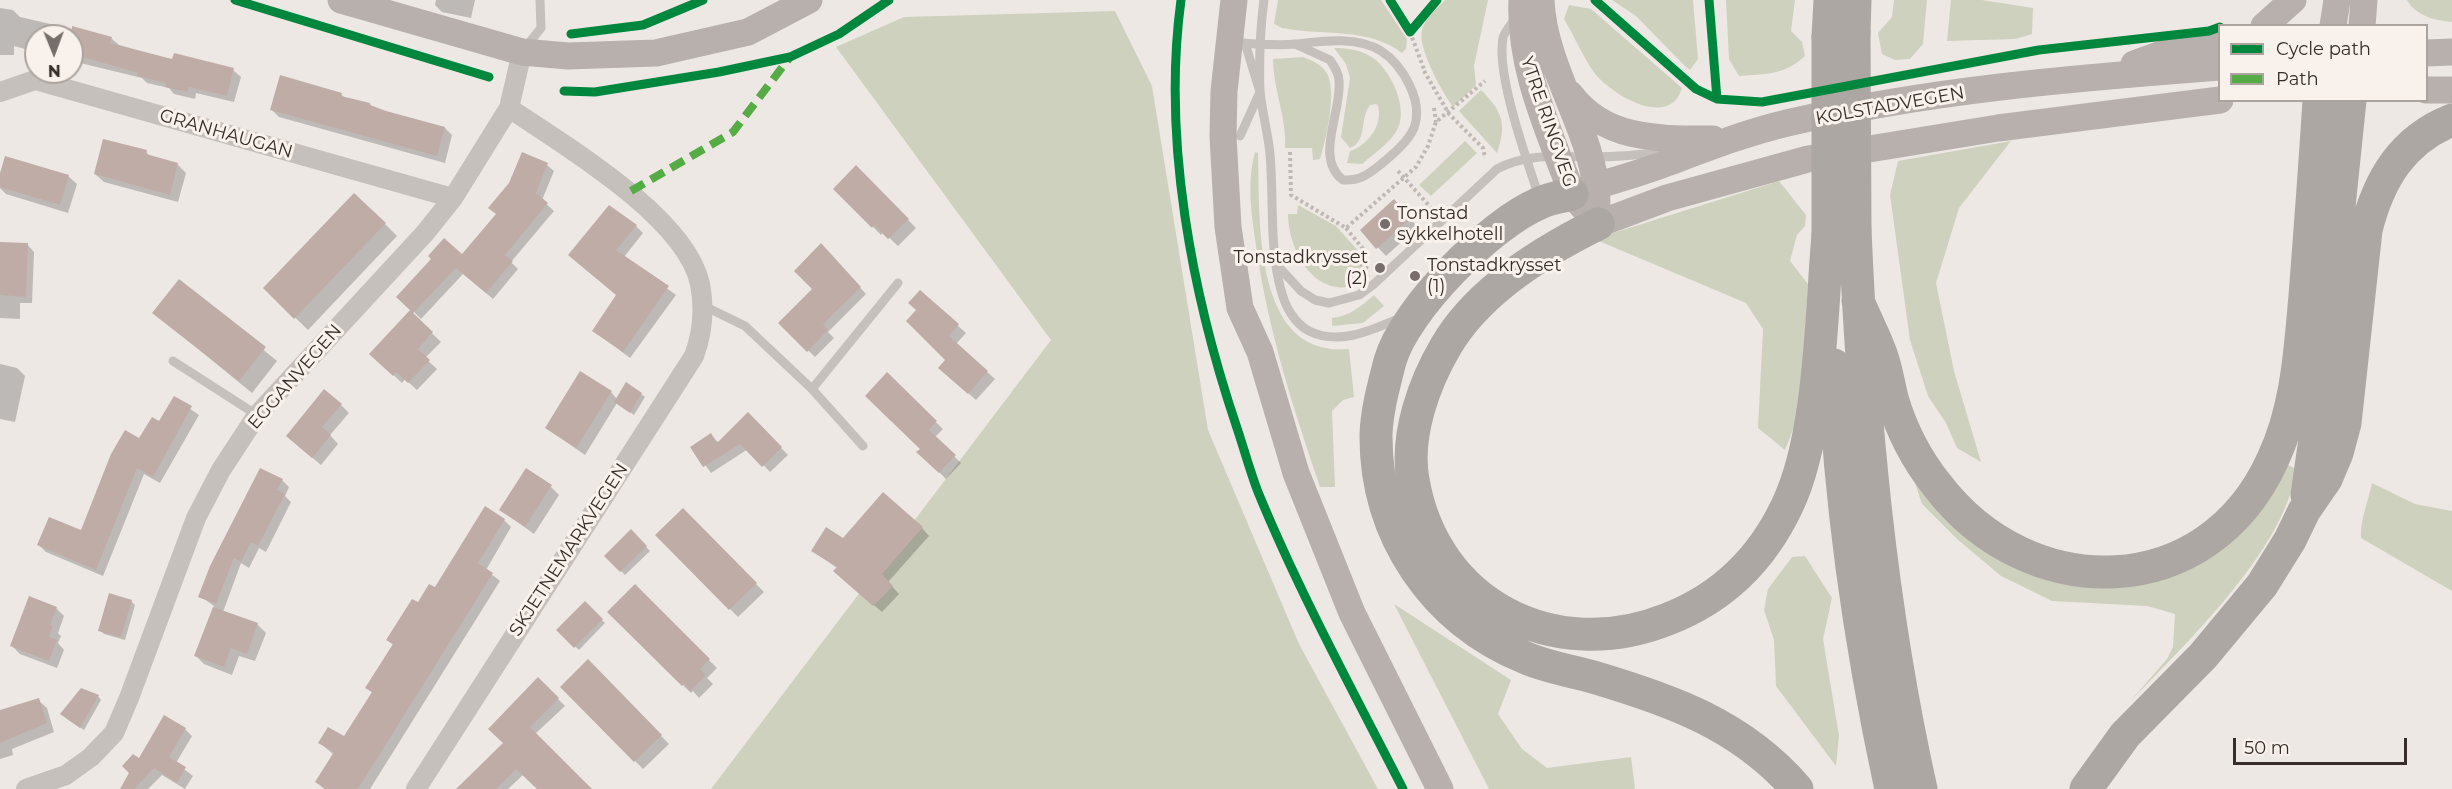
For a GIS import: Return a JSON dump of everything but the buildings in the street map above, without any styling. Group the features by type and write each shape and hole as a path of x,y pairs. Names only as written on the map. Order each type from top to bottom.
{"highway":[{"path":"1830,0 1841,35 1842,232 1836,421 1845,515 1862,636 1891,789"},
{"path":"1841,35 1855,0"},
{"path":"1858,301 1883,359 1893,400 1906,432 1922,464 1959,511 1984,532 2010,548 2067,568 2097,572 2132,571 2165,564 2195,549 2223,529 2242,511 2259,489 2284,432 2292,404 2300,347 2319,102"},
{"path":"2304,511 2315,439 2350,102"},
{"path":"2086,789 2125,735 2203,656 2235,619 2274,566 2304,511 2326,479 2337,453 2344,423 2366,230 2372,205 2392,164 2408,146 2437,126 2452,120"},
{"path":"1584,190 1540,202 1492,234 1458,264 1414,313 1393,351 1381,396 1376,432 1377,466 1383,501 1395,537 1432,593 1461,622 1527,658 1666,699 1711,719 1778,766 1797,789"},
{"path":"1598,224 1533,260 1504,282 1468,318 1447,344 1427,383 1413,443 1412,477 1421,515 1435,546 1454,572 1506,616 1535,627 1567,635 1628,633 1668,620 1707,602 1734,580 1757,555 1775,529 1789,504 1809,433 1842,232"},
{"path":"1842,232 1858,301 1876,511 1894,640 1922,789"}],"main road":[{"path":"341,0 522,52 568,56 656,53 748,32 809,0"},
{"path":"1234,0 1245,43 1222,136 1228,227 1240,308 1260,352 1296,473 1352,613 1440,789"},
{"path":"1251,0 1245,43 1240,136 1245,227 1258,305 1260,352"},
{"path":"2266,24 2293,0"},
{"path":"2333,24 2337,0"},
{"path":"2362,24 2364,0"},
{"name":"YTRE RINGVEG","path":"1528,3 1562,82 1588,157 1584,190"},
{"name":"YTRE RINGVEG","path":"1528,3 1524,54 1530,78 1559,156 1584,190 1598,224"},
{"path":"2103,76 2170,51 2218,44"},
{"path":"2428,53 2452,52"},
{"name":"KOLSTADVEGEN","path":"1584,190 1665,164 1726,139 1789,123 1888,105 2103,76 2218,67"},
{"name":"YTRE RINGVEG","path":"1562,82 1576,102 1596,120 1616,130 1656,139 1726,139"},
{"path":"2428,90 2452,90"},
{"name":"KOLSTADVEGEN","path":"1598,224 1677,195 1808,159 1998,128 2218,100"}],"street":[{"name":"EGGANVEGEN","path":"26,789 66,775 91,757 114,733 195,518 221,470 257,415 425,233 453,198 510,108 522,52"},
{"name":"GRANHAUGAN","path":"0,92 35,80 453,198"},
{"name":"SKJETNEMARKVEGEN","path":"416,789 694,356 703,332 700,283 682,247 631,191 510,108"}],"lane":[{"path":"522,52 541,28 540,0"},
{"path":"1264,0 1245,43 1260,92 1270,153 1276,264 1286,305 1294,319 1308,330 1342,338 1371,330 1414,313"},
{"name":"YTRE RINGVEG","path":"1528,3 1503,37 1504,64 1540,202"},
{"path":"1245,43 1295,44 1318,39 1350,43 1380,50 1402,72 1414,100 1414,128 1386,160 1355,181 1343,180 1335,174 1330,154 1340,82 1336,69 1330,60 1295,44"},
{"path":"1240,136 1260,92 1245,43"},
{"path":"1276,264 1301,291 1315,300 1329,303 1347,300 1374,284 1497,169 1527,157 1588,157 1657,153 1726,139"},
{"path":"812,389 898,283"},
{"path":"702,305 745,326 812,389 863,446"},
{"path":"173,361 257,415"}],"path":[{"path":"1405,24 1410,32 1417,24"},
{"path":"1424,71 1449,114 1483,148 1485,159 1478,168"},
{"path":"1386,160 1442,221"},
{"path":"1346,228 1364,250 1361,264 1368,269"}],"green space":[{"path":"1278,0 1381,0 1407,39 1406,49 1402,53 1375,39 1360,36 1282,28 1274,24"},
{"path":"1445,0 1488,0 1474,66 1476,85 1453,107 1432,69 1421,38 1426,22"},
{"path":"1612,0 1693,0 1698,59 1690,70 1636,16"},
{"path":"1726,0 1795,0 1791,31 1802,42 1805,56 1782,70 1739,76 1729,59"},
{"path":"1894,0 1927,0 1923,44 1910,59 1895,60 1882,54 1878,33 1892,17"},
{"path":"1951,0 1982,0 2033,8 2032,34 2015,39 1947,41"},
{"path":"2407,0 2452,0 2452,22 2426,16 2415,10"},
{"path":"1569,5 1591,9 1682,88 1676,100 1666,106 1641,105 1615,92 1604,83 1591,68 1564,19"},
{"path":"1115,11 1152,86 1208,430 1299,644 1378,789 711,789 1051,340 836,47 904,17"},
{"path":"1334,48 1354,50 1373,58 1386,71 1399,100 1401,120 1398,128 1386,143 1362,164 1347,163 1350,151 1369,139 1377,125 1379,111 1377,104 1370,105 1359,140 1350,148 1341,137 1350,78 1346,64"},
{"path":"1303,57 1324,69 1331,90 1328,128 1320,159 1313,160 1312,148 1285,148 1284,126 1275,81 1273,59"},
{"path":"1481,90 1494,105 1501,119 1502,134 1497,153 1459,111"},
{"path":"1465,141 1477,153 1431,196 1419,185"},
{"path":"2011,141 1959,208 1936,283 1954,371 1981,462 1957,448 1946,423 1928,396 1910,340 1890,195 1898,161"},
{"path":"1255,152 1258,153 1261,235 1272,295 1284,320 1302,338 1326,348 1349,349 1354,397 1343,400 1332,411 1335,487 1320,487 1275,342 1253,227 1251,177"},
{"path":"1779,181 1806,215 1805,226 1797,235 1790,261 1808,284 1800,412 1785,450 1758,428 1763,329 1746,303 1594,239"},
{"path":"1298,205 1336,226 1361,254 1357,262 1370,276 1367,280 1348,287 1336,287 1325,284 1307,269 1295,248 1289,225 1288,214 1297,214"},
{"path":"1374,295 1384,306 1363,323 1332,326 1332,318 1350,313"},
{"path":"2287,464 2296,469 2288,500 2273,532 2253,564 2202,626 2127,705 2167,659 2173,647 2175,614 2147,606 2052,601 2001,576 1957,539 1922,504 1909,465 1964,532 2144,580"},
{"path":"2372,483 2415,504 2452,511 2452,591 2361,538 2363,518"},
{"path":"1805,556 1832,598 1823,639 1839,736 1836,766 1776,686 1774,640 1764,610 1768,589 1792,557"},
{"path":"1394,604 1511,680 1498,714 1522,749 1547,768 1631,757 1635,789 1489,789"}],"marked path":[{"path":"631,191 733,132 790,57"}],"cycle path":[{"path":"235,0 489,77"},
{"path":"571,34 643,25 703,0"},
{"path":"564,91 595,92 719,72 790,57 839,34 889,0"},
{"path":"1181,0 1176,53 1175,107 1179,162 1194,271 1221,377 1255,484 1274,530 1327,642 1403,789"},
{"path":"1390,0 1410,32 1437,0"},
{"path":"1595,0 1696,89 1717,99 1762,102 2039,50 2209,31 2218,28"},
{"path":"1709,0 1717,99"}],"place":[{"name":"Tonstad sykkelhotell","path":"1385,224"},
{"name":"Tonstadkrysset (2)","path":"1380,268"},
{"name":"Tonstadkrysset (1)","path":"1415,276"}]}
